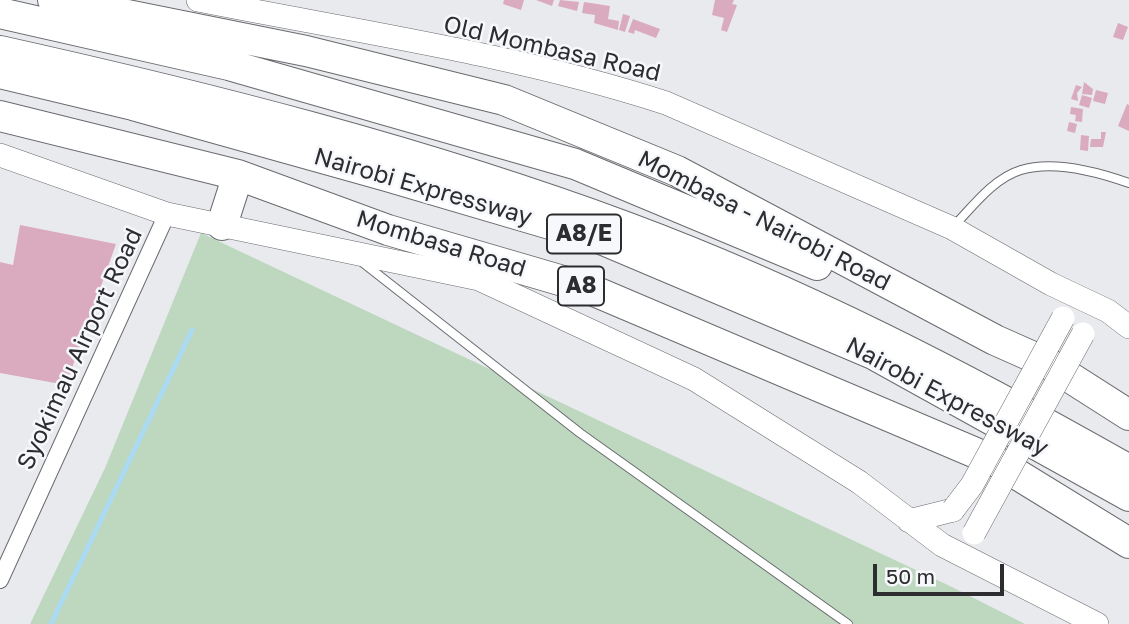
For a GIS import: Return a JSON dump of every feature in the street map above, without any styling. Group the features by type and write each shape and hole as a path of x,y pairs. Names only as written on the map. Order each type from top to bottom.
{"highway":[{"name":"Mombasa - Nairobi Road","path":"53,0 306,51 504,100 677,171 996,340 1049,364 1129,415"},
{"path":"0,13 229,65 575,164 996,340"},
{"name":"Nairobi Expressway","path":"0,51 113,76 311,128 440,165 626,227 818,306 960,376 1129,470"},
{"name":"Nairobi Expressway","path":"0,73 146,109 601,239 873,354 1129,496"},
{"name":"Mombasa Road","path":"0,116 238,175 388,230 587,288 997,462 1129,543"},
{"path":"222,225 238,175"}],"street":[{"name":"Old Mombasa Road","path":"198,0 259,6 618,87 666,103 952,228 1051,284 1108,311 1129,327"},
{"path":"0,155 167,214 479,279 694,379 859,482 909,521 976,565 1041,594 1097,624"},
{"name":"Syokimau Airport Road","path":"0,580 167,214"},
{"path":"909,521 953,510 972,485 1063,318 1051,284"},
{"path":"976,565 968,547 974,533 1088,321 1108,311"}],"lane":[{"path":"952,228 986,191 1020,170 1047,167 1079,170 1129,183"},
{"path":"351,253 580,433 848,624"}],"green space":[{"path":"201,233 952,587 1025,624 30,624 105,468"}],"building":[{"path":"504,0 524,0 521,10 503,4"},
{"path":"536,0 554,0 552,6"},
{"path":"560,0 579,2 577,11 558,6"},
{"path":"715,0 734,0 732,4 737,5 727,32 721,30 724,18 712,15"},
{"path":"584,2 610,6 608,19 619,21 618,30 594,23 595,15 582,13"},
{"path":"623,14 630,16 625,32 619,30"},
{"path":"633,19 660,29 656,38 635,30 634,34 628,32"},
{"path":"1118,23 1128,27 1123,40 1113,37"},
{"path":"1084,82 1093,89 1092,95 1082,94"},
{"path":"1076,85 1082,87 1077,93 1078,101 1071,99"},
{"path":"1096,90 1108,93 1105,104 1093,101"},
{"path":"1082,95 1092,98 1089,108 1079,105"},
{"path":"1127,104 1129,105 1129,131 1118,126"},
{"path":"1071,107 1083,109 1082,122 1075,121 1076,115 1070,114"},
{"path":"1069,122 1077,124 1075,133 1067,131"},
{"path":"1101,132 1106,132 1103,147 1090,147 1091,139 1101,139"},
{"path":"1081,135 1089,136 1088,151 1080,150"},
{"path":"20,225 116,244 66,385 0,373 0,262 13,265"}],"waterway":[{"path":"51,624 192,330"}]}
